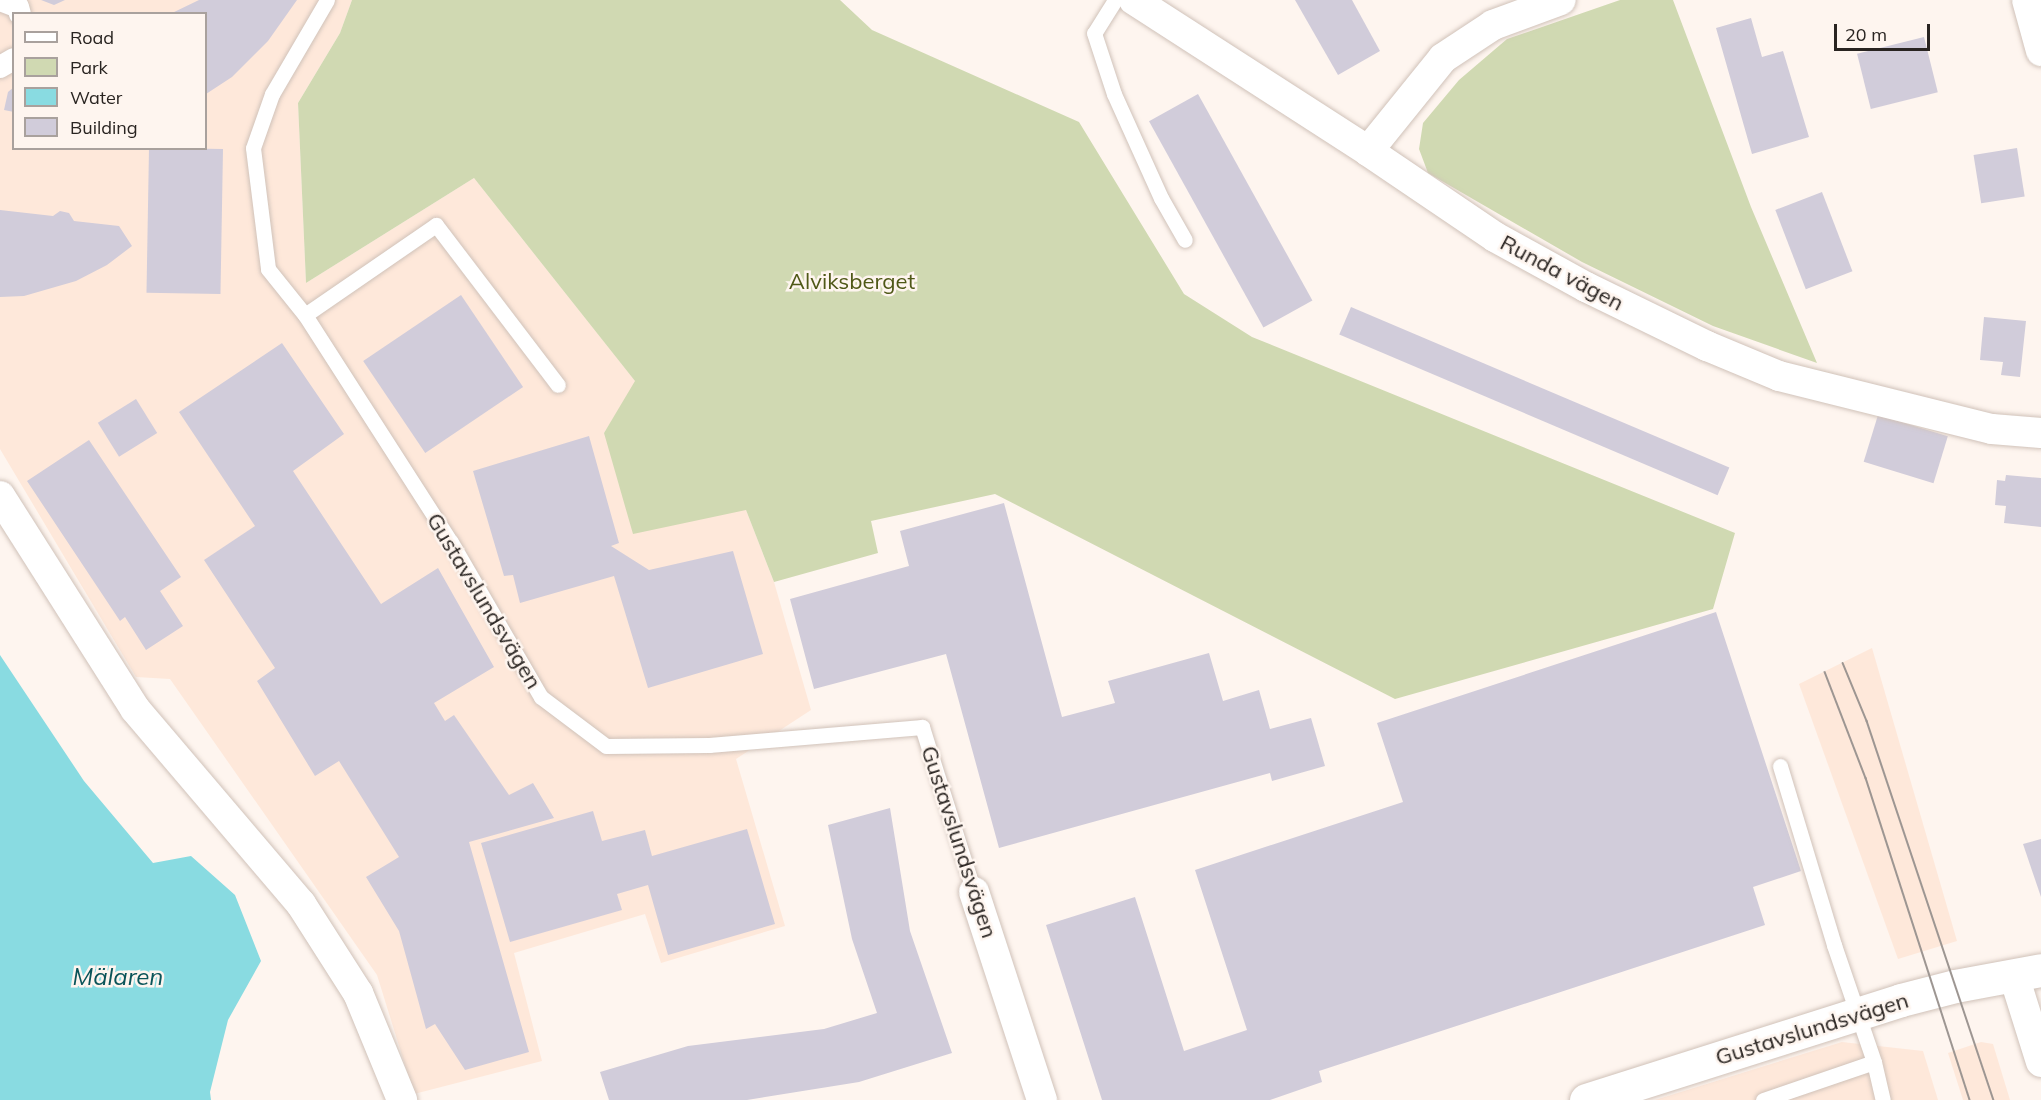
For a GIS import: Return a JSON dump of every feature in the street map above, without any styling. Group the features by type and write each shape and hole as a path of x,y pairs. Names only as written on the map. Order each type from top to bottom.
{"street":[{"path":"0,0 18,7 19,12"},
{"name":"Runda vägen","path":"1134,0 1368,151 1495,237 1586,288 1707,346 1779,376 1992,429 2041,434"},
{"path":"1368,151 1443,58 1493,25 1561,0"},
{"path":"2027,0 2041,51"},
{"path":"0,496 135,709 301,904 358,993 402,1100"},
{"name":"Gustavslundsvägen","path":"974,892 1042,1100"},
{"path":"2027,973 2041,1062"},
{"name":"Gustavslundsvägen","path":"1586,1100 1935,991 2027,973"}],"lane":[{"name":"Gustavslundsvägen","path":"327,0 272,94 253,148 268,269 305,315 451,542 541,698 606,746 709,745 922,727 974,892"},
{"path":"1115,0 1094,33 1113,94 1161,198 1185,240"},
{"path":"305,315 436,225 558,385"},
{"path":"1780,766 1834,945 1874,1062 1883,1100"},
{"path":"1763,1100 1874,1062"},
{"path":"1799,1100 1819,1081"}],"shaded area":[{"path":"0,0 352,0 340,33 298,103 306,283 474,178 636,382 604,433 746,510 774,582 811,710 736,759 785,926 661,963 645,914 514,953 542,1061 414,1094 377,975 170,679 136,677 0,449"},
{"path":"1872,648 1957,941 1898,959 1799,684"},
{"path":"1842,1042 1923,1051 1938,1100 1655,1100"},
{"path":"1981,1042 1993,1044 2010,1100 1963,1100 1948,1053"}],"green space":[{"name":"Alviksberget","path":"352,0 840,0 872,30 1079,122 1184,294 1252,337 1735,533 1713,609 1395,699 995,494 871,521 878,553 774,582 746,510 633,534 604,433 635,381 474,178 306,283 298,103 340,33"},
{"path":"1620,0 1673,0 1751,207 1817,363 1713,326 1582,262 1428,173 1419,149 1423,123 1459,80 1507,39"}],"water":[{"name":"Mälaren","path":"0,655 84,781 153,863 191,856 235,895 261,961 228,1020 210,1092 211,1100 0,1100"}],"building":[{"path":"41,0 65,0 54,5"},
{"path":"199,0 297,0 268,41 232,77 207,93 207,12 174,12"},
{"path":"1295,0 1352,0 1380,51 1338,75"},
{"path":"1751,18 1762,57 1783,51 1809,137 1752,154 1716,28"},
{"path":"1924,37 1938,92 1871,109 1857,54"},
{"path":"12,89 12,112 4,110 8,92"},
{"path":"1198,94 1312,300 1263,328 1149,121"},
{"path":"2017,148 2025,196 1981,203 1974,155"},
{"path":"223,149 220,294 146,293 149,150"},
{"path":"1822,192 1852,271 1806,289 1775,210"},
{"path":"0,210 53,216 60,211 69,213 74,221 119,226 132,246 107,265 76,281 24,296 0,297"},
{"path":"461,295 523,387 425,453 363,361"},
{"path":"1351,307 1729,468 1718,495 1339,335"},
{"path":"1984,317 2026,321 2020,377 2001,375 2003,362 1980,360"},
{"path":"282,343 344,434 293,471 381,604 438,568 494,667 434,703 445,721 454,715 509,795 533,783 554,818 469,842 529,1052 465,1070 435,1024 426,1029 399,931 366,877 399,857 339,761 315,776 257,681 275,668 204,560 255,526 179,412"},
{"path":"136,399 157,433 119,457 98,423"},
{"path":"1878,415 1948,436 1933,483 1864,462"},
{"path":"589,436 619,543 611,546 649,570 733,551 763,654 648,688 614,576 520,603 513,575 504,576 473,471"},
{"path":"89,440 181,577 160,591 183,626 146,650 125,617 120,621 27,481"},
{"path":"2006,475 2041,478 2041,527 2004,523 2006,506 1995,505 1997,480 2005,481"},
{"path":"1004,503 1062,717 1115,703 1108,681 1209,653 1223,701 1259,690 1270,729 1311,718 1325,766 1272,781 1270,773 999,848 946,654 814,689 790,599 909,566 900,531"},
{"path":"1716,612 1801,871 1753,887 1765,925 1319,1071 1322,1082 1270,1100 1102,1100 1046,925 1135,897 1184,1051 1247,1030 1195,870 1403,802 1377,723"},
{"path":"890,808 910,931 952,1053 859,1082 747,1100 609,1100 600,1072 688,1046 824,1029 877,1013 852,939 828,825"},
{"path":"593,811 602,841 645,830 652,856 747,829 775,924 668,955 648,885 617,894 622,910 510,942 481,843"},
{"path":"2041,839 2041,897 2023,844"}],"tram line":[{"path":"1843,663 1867,721 1994,1100"},
{"path":"1825,672 1866,778 1970,1100"}]}
